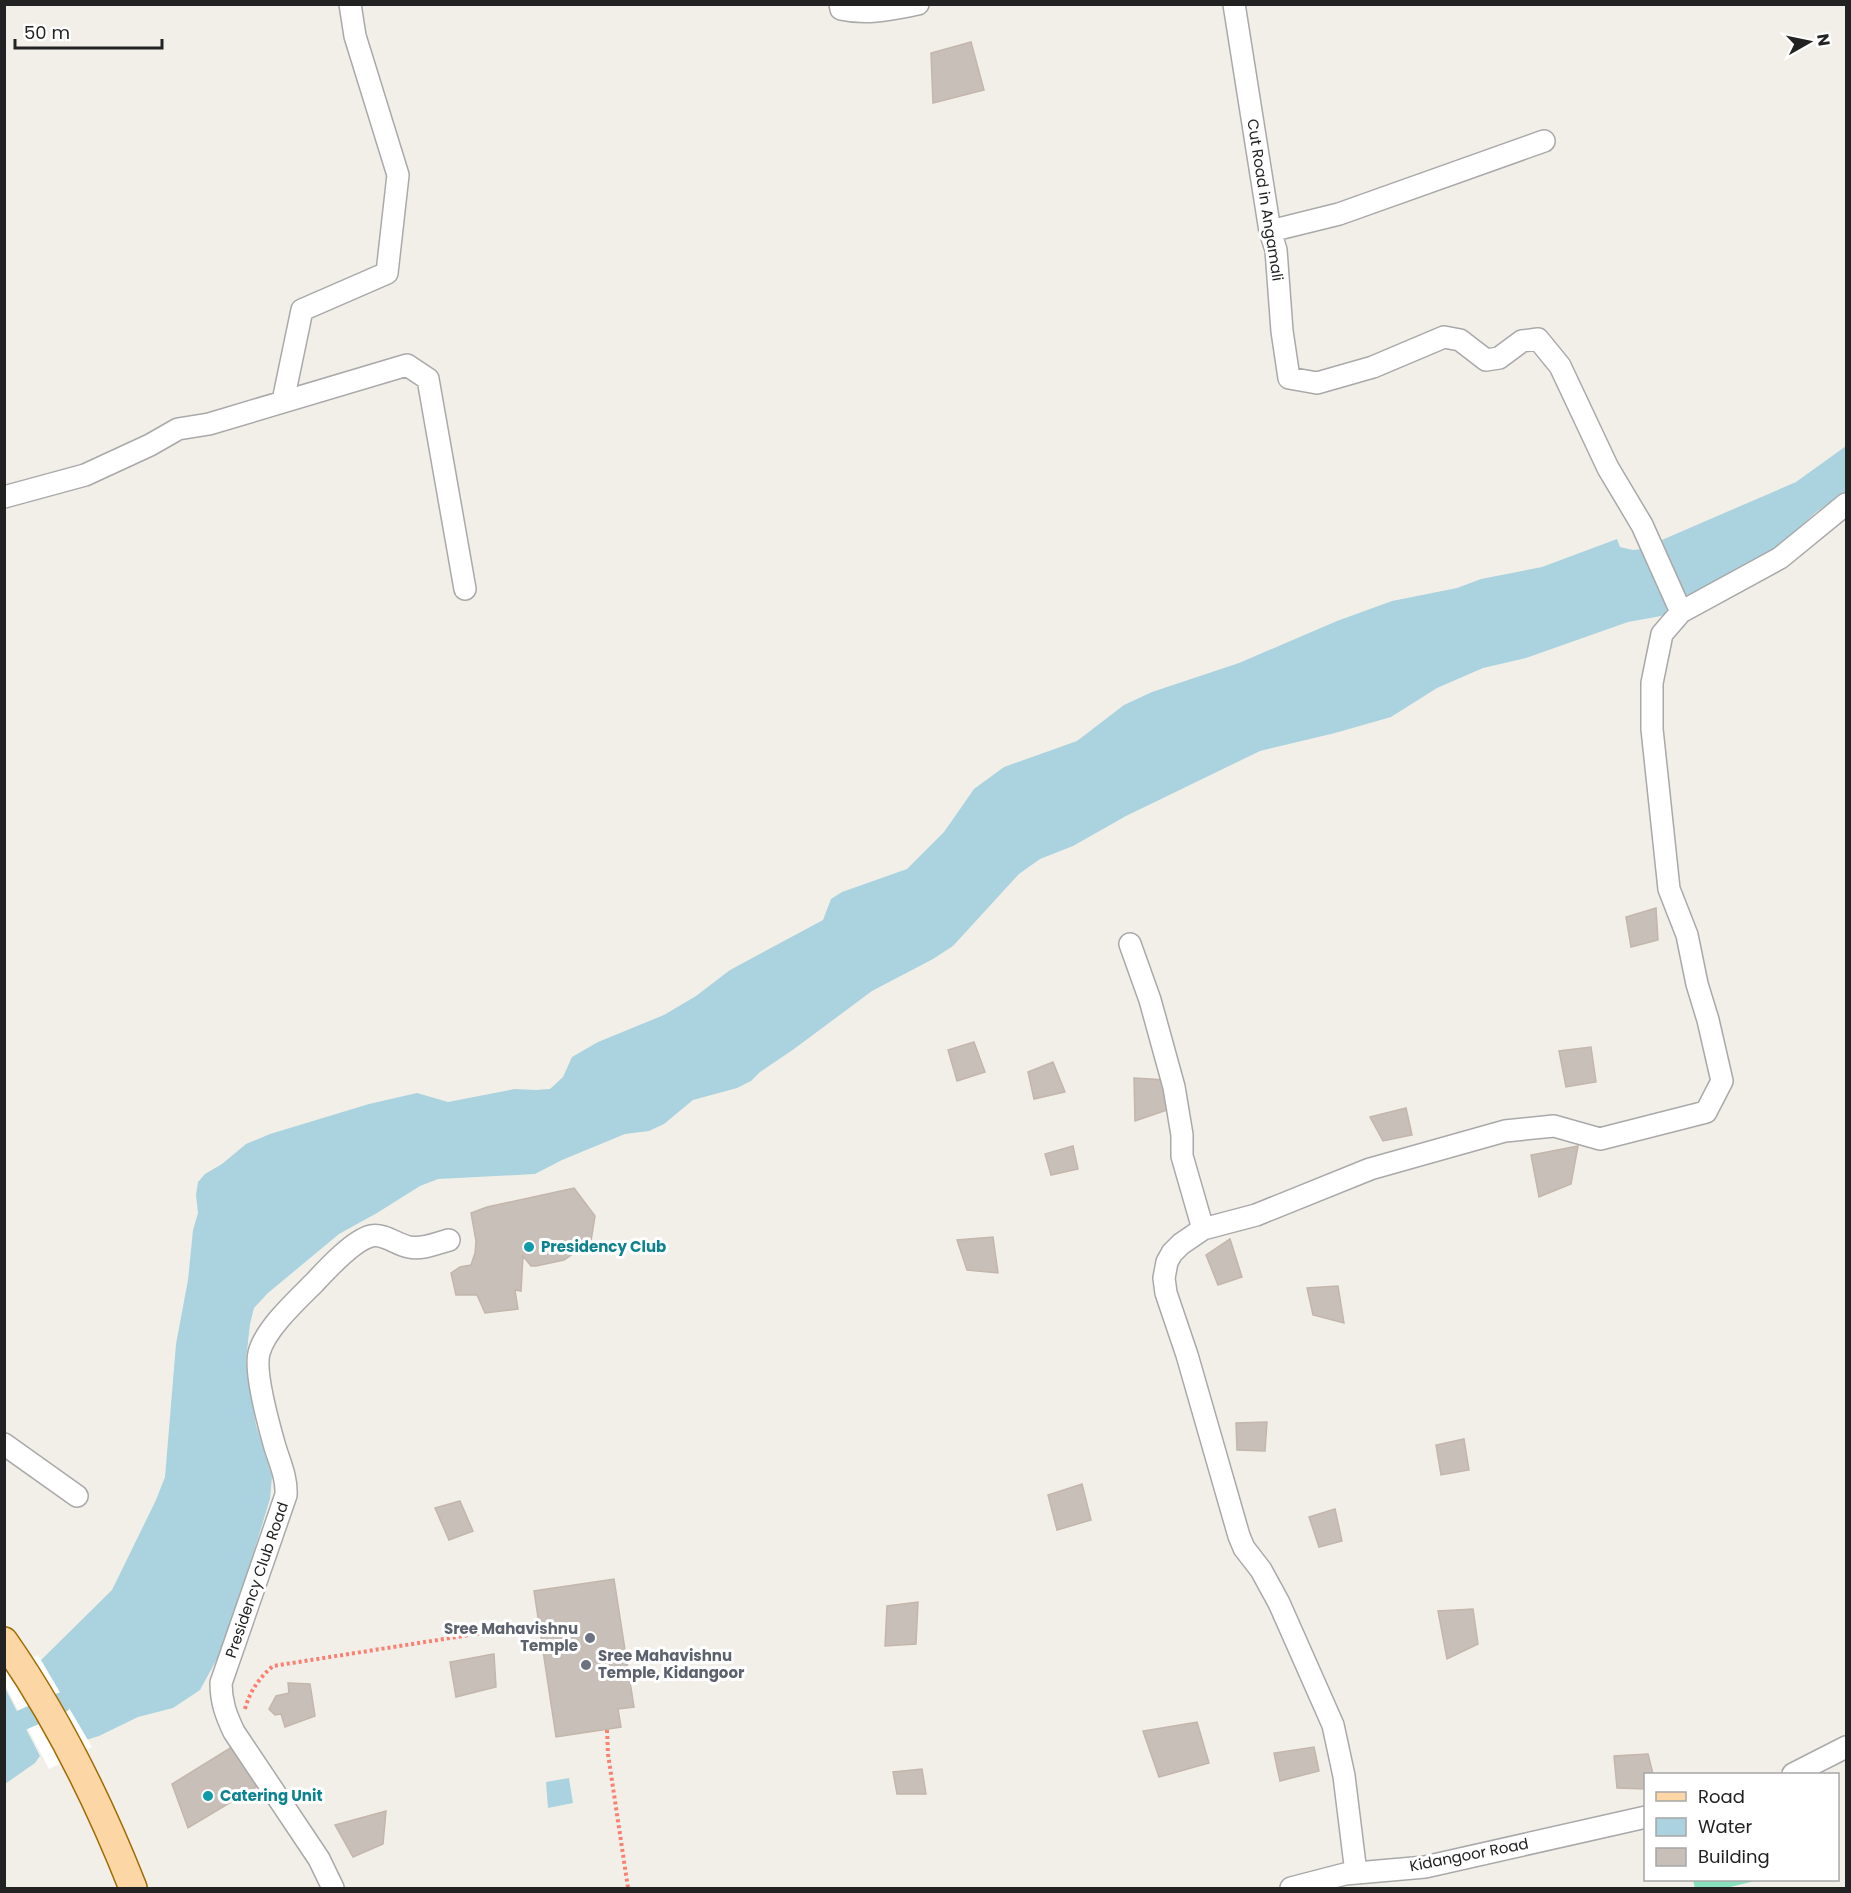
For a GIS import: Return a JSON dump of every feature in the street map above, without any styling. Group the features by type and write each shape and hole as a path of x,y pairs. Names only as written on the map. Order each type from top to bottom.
{"main road":[{"path":"4,1641 25,1672 60,1733 102,1812 133,1888"}],"street":[{"path":"283,401 302,310 387,273 398,175 355,36 350,4"},
{"path":"840,4 841,9 873,12 918,4"},
{"name":"Cut Road in Angamali","path":"1234,4 1270,231 1276,250 1282,331 1289,378 1317,383 1373,367 1444,337 1460,340 1486,360 1499,358 1522,341 1538,339 1560,366 1608,468 1642,525 1681,612"},
{"path":"1270,231 1339,214 1544,141"},
{"path":"4,497 85,475 150,446 178,429 209,424 407,365 428,379 465,589"},
{"path":"1356,1873 1344,1776 1333,1725 1279,1603 1261,1570 1244,1548 1239,1536 1193,1374 1166,1293 1164,1278 1167,1262 1181,1244 1203,1229 1256,1215 1370,1169 1505,1131 1554,1126 1600,1139 1706,1112 1722,1081 1708,1020 1696,984 1687,935 1669,889 1652,729 1652,683 1662,634 1681,612 1780,558 1846,504"},
{"path":"1130,944 1150,1000 1174,1087 1182,1135 1182,1156 1203,1229"},
{"name":"Presidency Club Road","path":"238,1738 225,1712 221,1683 286,1496 285,1478 262,1390 258,1361 262,1344 294,1303 362,1240 370,1236 379,1236 406,1247 416,1248 449,1240"},
{"path":"4,1444 77,1496"},
{"path":"238,1738 319,1859 333,1888"},
{"path":"1795,1773 1846,1747"},
{"name":"Kidangoor Road","path":"1291,1888 1330,1883 1356,1873 1425,1867 1644,1817"}],"path":[{"path":"238,1738 248,1696 261,1677 273,1666 539,1624"},
{"path":"606,1730 628,1888"}],"green space":[{"path":"1693,1881 1755,1881 1726,1888 1695,1888"}],"water":[{"path":"1846,446 1846,491 1815,513 1746,577 1661,616 1628,622 1526,658 1483,668 1437,688 1391,717 1260,751 1126,816 1073,846 1040,859 1019,874 953,946 872,991 760,1072 751,1081 737,1088 693,1100 664,1124 649,1131 625,1134 562,1160 535,1174 438,1179 420,1186 339,1234 268,1293 254,1308 246,1360 256,1425 272,1476 270,1499 243,1587 218,1657 200,1690 173,1708 138,1717 99,1736 80,1742 38,1663 112,1590 165,1477 176,1344 188,1280 193,1230 198,1213 196,1195 198,1182 205,1174 222,1164 246,1144 270,1134 369,1104 417,1093 448,1102 515,1089 550,1089 563,1077 572,1057 598,1042 664,1015 696,996 730,970 823,920 831,899 842,892 907,869 944,832 974,789 1004,767 1077,741 1124,705 1152,692 1239,663 1337,621 1392,601 1542,567 1617,539 1620,547 1641,549 1796,482"},
{"path":"4,1686 40,1756 35,1763 5,1784"},
{"path":"569,1778 573,1803 548,1808 546,1782"}],"pier":[{"path":"38,1655 92,1747 49,1769 5,1685 5,1672"}],"building":[{"path":"971,42 984,90 933,103 931,53"},
{"path":"1656,908 1658,940 1631,947 1626,917"},
{"path":"974,1042 985,1072 957,1081 948,1050"},
{"path":"1591,1047 1596,1082 1566,1087 1559,1051"},
{"path":"1053,1062 1065,1092 1034,1099 1028,1072"},
{"path":"1134,1078 1166,1080 1170,1109 1135,1121"},
{"path":"1406,1108 1412,1135 1383,1141 1370,1117"},
{"path":"1073,1146 1078,1169 1051,1175 1045,1154"},
{"path":"1578,1146 1571,1184 1539,1197 1531,1155"},
{"name":"Presidency Club","path":"574,1188 595,1216 591,1241 564,1260 531,1266 523,1256 521,1291 515,1290 518,1309 485,1313 477,1295 456,1295 451,1273 460,1267 471,1265 475,1253 476,1241 471,1213 487,1207"},
{"path":"993,1237 998,1273 967,1270 957,1240"},
{"path":"1230,1239 1242,1277 1218,1285 1206,1255"},
{"path":"1338,1286 1344,1323 1313,1315 1307,1288"},
{"path":"1267,1422 1265,1451 1237,1450 1236,1423"},
{"path":"1464,1439 1469,1470 1441,1475 1436,1445"},
{"path":"1082,1484 1091,1520 1057,1530 1048,1495"},
{"path":"460,1501 473,1531 449,1540 435,1508"},
{"path":"1335,1509 1342,1541 1319,1547 1309,1517"},
{"name":"Sree Mahavishnu Temple, Kidangoor","path":"614,1579 634,1707 618,1709 621,1727 556,1737 534,1591"},
{"path":"918,1602 916,1644 885,1646 887,1606"},
{"path":"1473,1609 1478,1644 1447,1659 1438,1611"},
{"path":"494,1654 496,1687 456,1697 450,1662"},
{"path":"288,1683 310,1684 315,1716 285,1727 281,1714 275,1715 269,1709 276,1696 289,1693"},
{"path":"1197,1722 1209,1763 1159,1777 1143,1731"},
{"name":"Catering Unit","path":"235,1745 258,1786 188,1828 172,1784"},
{"path":"1314,1747 1319,1771 1280,1781 1274,1753"},
{"path":"1648,1754 1653,1773 1644,1773 1644,1789 1617,1788 1614,1756"},
{"path":"922,1769 926,1794 897,1794 893,1772"},
{"path":"386,1811 383,1844 353,1857 335,1825"}],"waterway":[{"path":"4,1728 61,1703"}],"place":[{"name":"Presidency Club","path":"529,1247"},
{"name":"Sree Mahavishnu Temple","path":"590,1638"},
{"name":"Sree Mahavishnu Temple, Kidangoor","path":"586,1665"},
{"name":"Catering Unit","path":"208,1796"}]}
